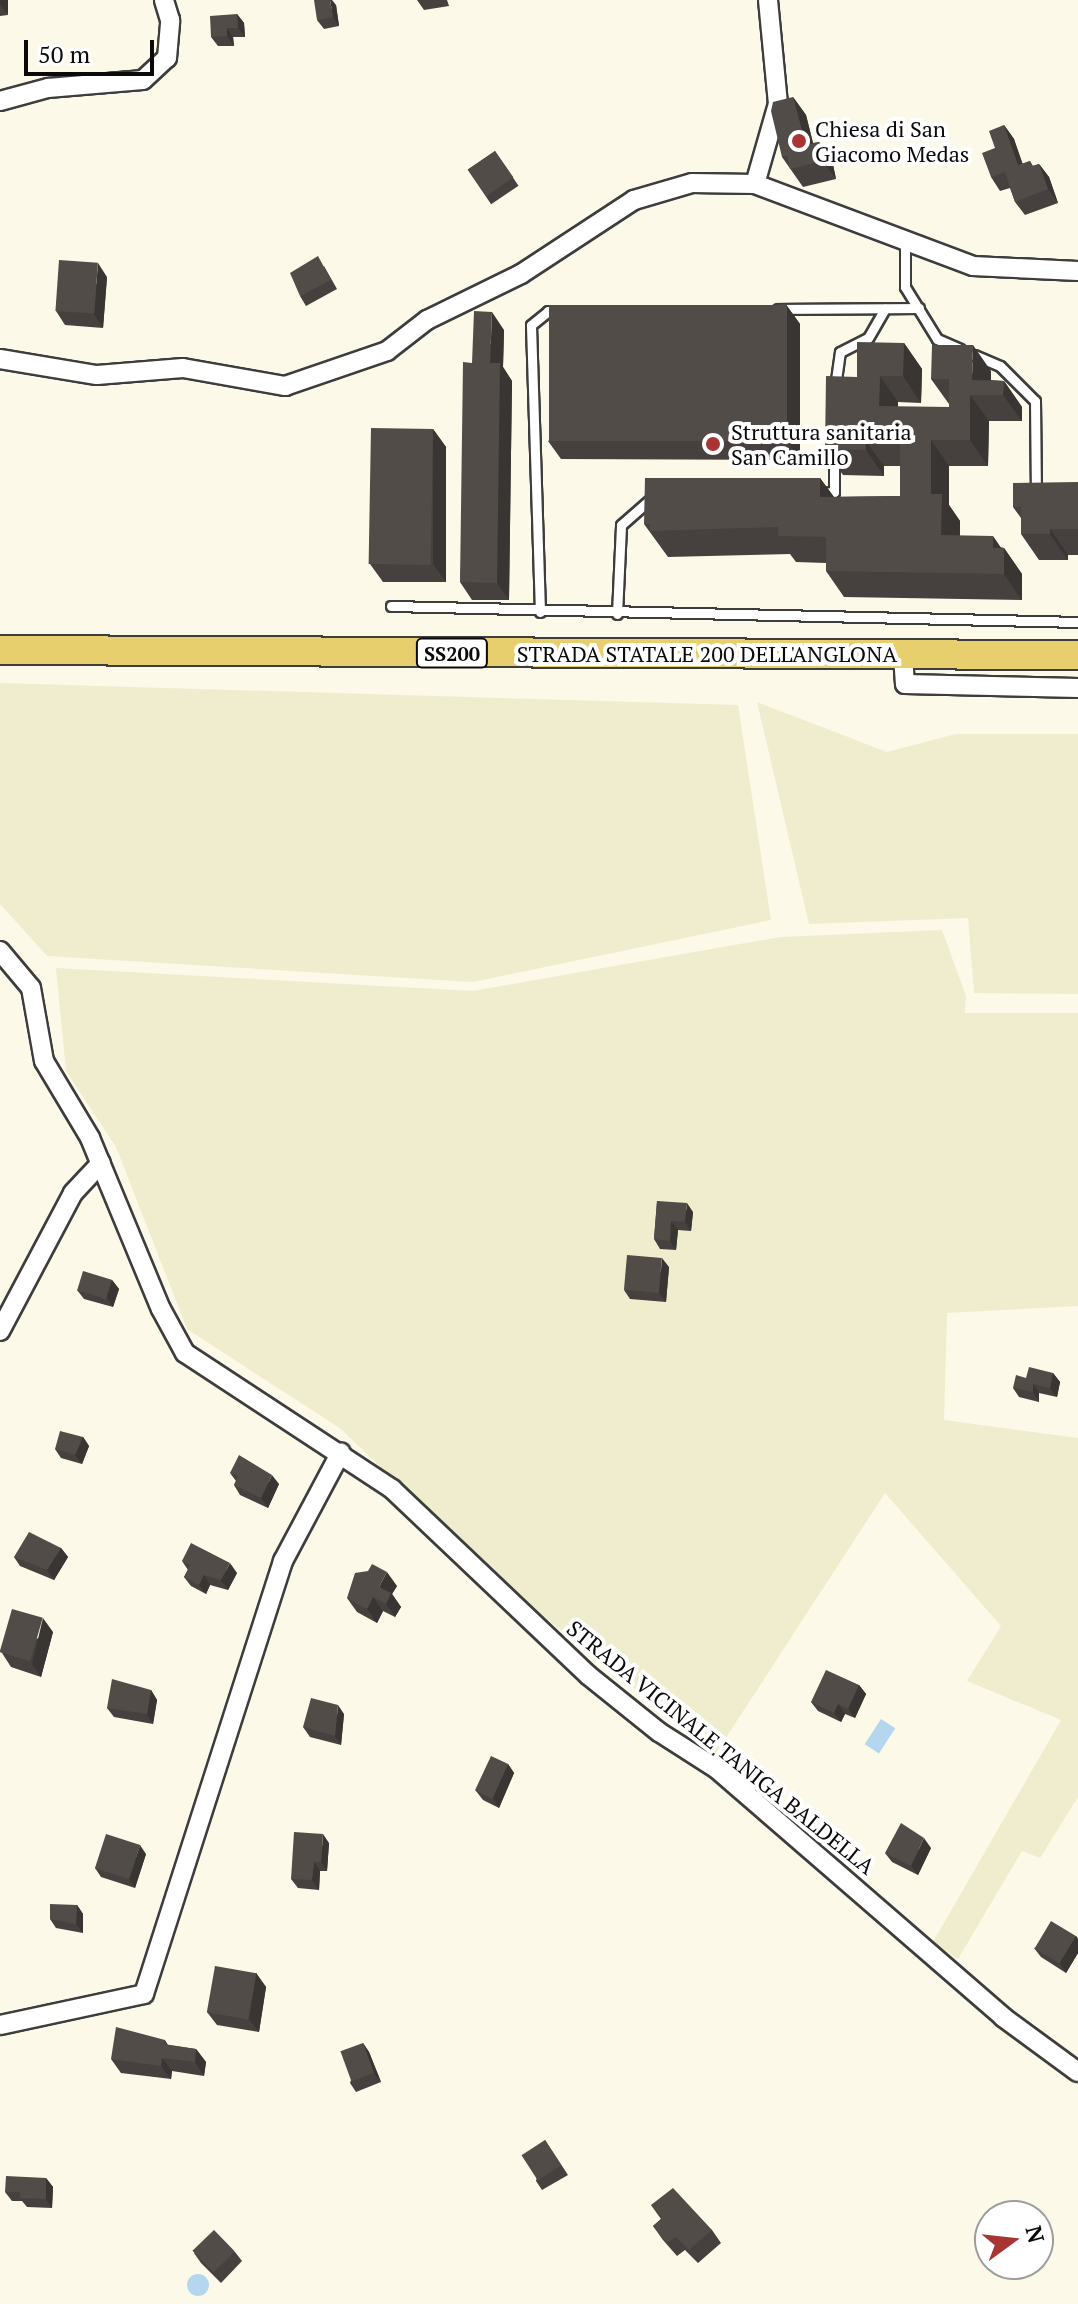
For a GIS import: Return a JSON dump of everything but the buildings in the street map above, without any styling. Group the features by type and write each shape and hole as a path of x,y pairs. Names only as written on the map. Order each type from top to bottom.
{"main road":[{"name":"STRADA STATALE 200 DELL'ANGLONA","path":"0,650 1078,655"}],"street":[{"path":"0,101 48,88 143,80 167,58 170,20 164,0"},
{"path":"755,184 778,104 768,0"},
{"path":"0,359 97,375 183,368 285,386 387,351 427,320 521,274 634,200 692,183 755,184 973,266 1078,271"},
{"path":"903,656 905,684 1078,688"},
{"name":"STRADA VICINALE TANIGA BALDELLA","path":"0,951 31,988 44,1061 101,1163 161,1309 185,1353 341,1452 392,1489 588,1675 659,1732 717,1769 899,1921 1003,2017 1078,2072"},
{"path":"0,1331 73,1193 101,1163"},
{"path":"0,2025 144,1994 283,1561 341,1452"}],"lane":[{"path":"905,240 905,287 937,339 1000,366 1035,401 1032,467 1037,498 1051,498"},
{"path":"763,310 919,308"},
{"path":"835,406 835,363 840,352 868,338 885,309"},
{"path":"540,612 531,325 548,311 579,311"},
{"path":"802,493 834,492 835,435"},
{"path":"617,614 621,525 659,493"},
{"path":"391,606 617,614 1078,622"}],"shaded area":[{"path":"0,683 738,705 771,920 473,982 47,956 0,904"},
{"path":"757,702 887,752 956,734 1078,734 1078,994 974,993 968,918 809,924"},
{"path":"942,930 966,996 965,1013 1078,1013 1078,1306 947,1313 944,1420 1078,1438 1078,1797 1040,1858 1022,1851 958,1959 933,1942 1061,1720 967,1681 1001,1626 885,1493 716,1753 496,1579 341,1429 187,1329 116,1147 66,1071 56,968 473,991 780,937"}],"water":[{"path":"881,1719 895,1728 879,1753 865,1744"},
{"path":"198,2274 206,2277 209,2285 206,2293 198,2296 190,2293 187,2285 190,2277"}],"place":[{"name":"Chiesa di San Giacomo Medas","path":"799,141"},
{"name":"Struttura sanitaria San Camillo","path":"713,444"}]}
